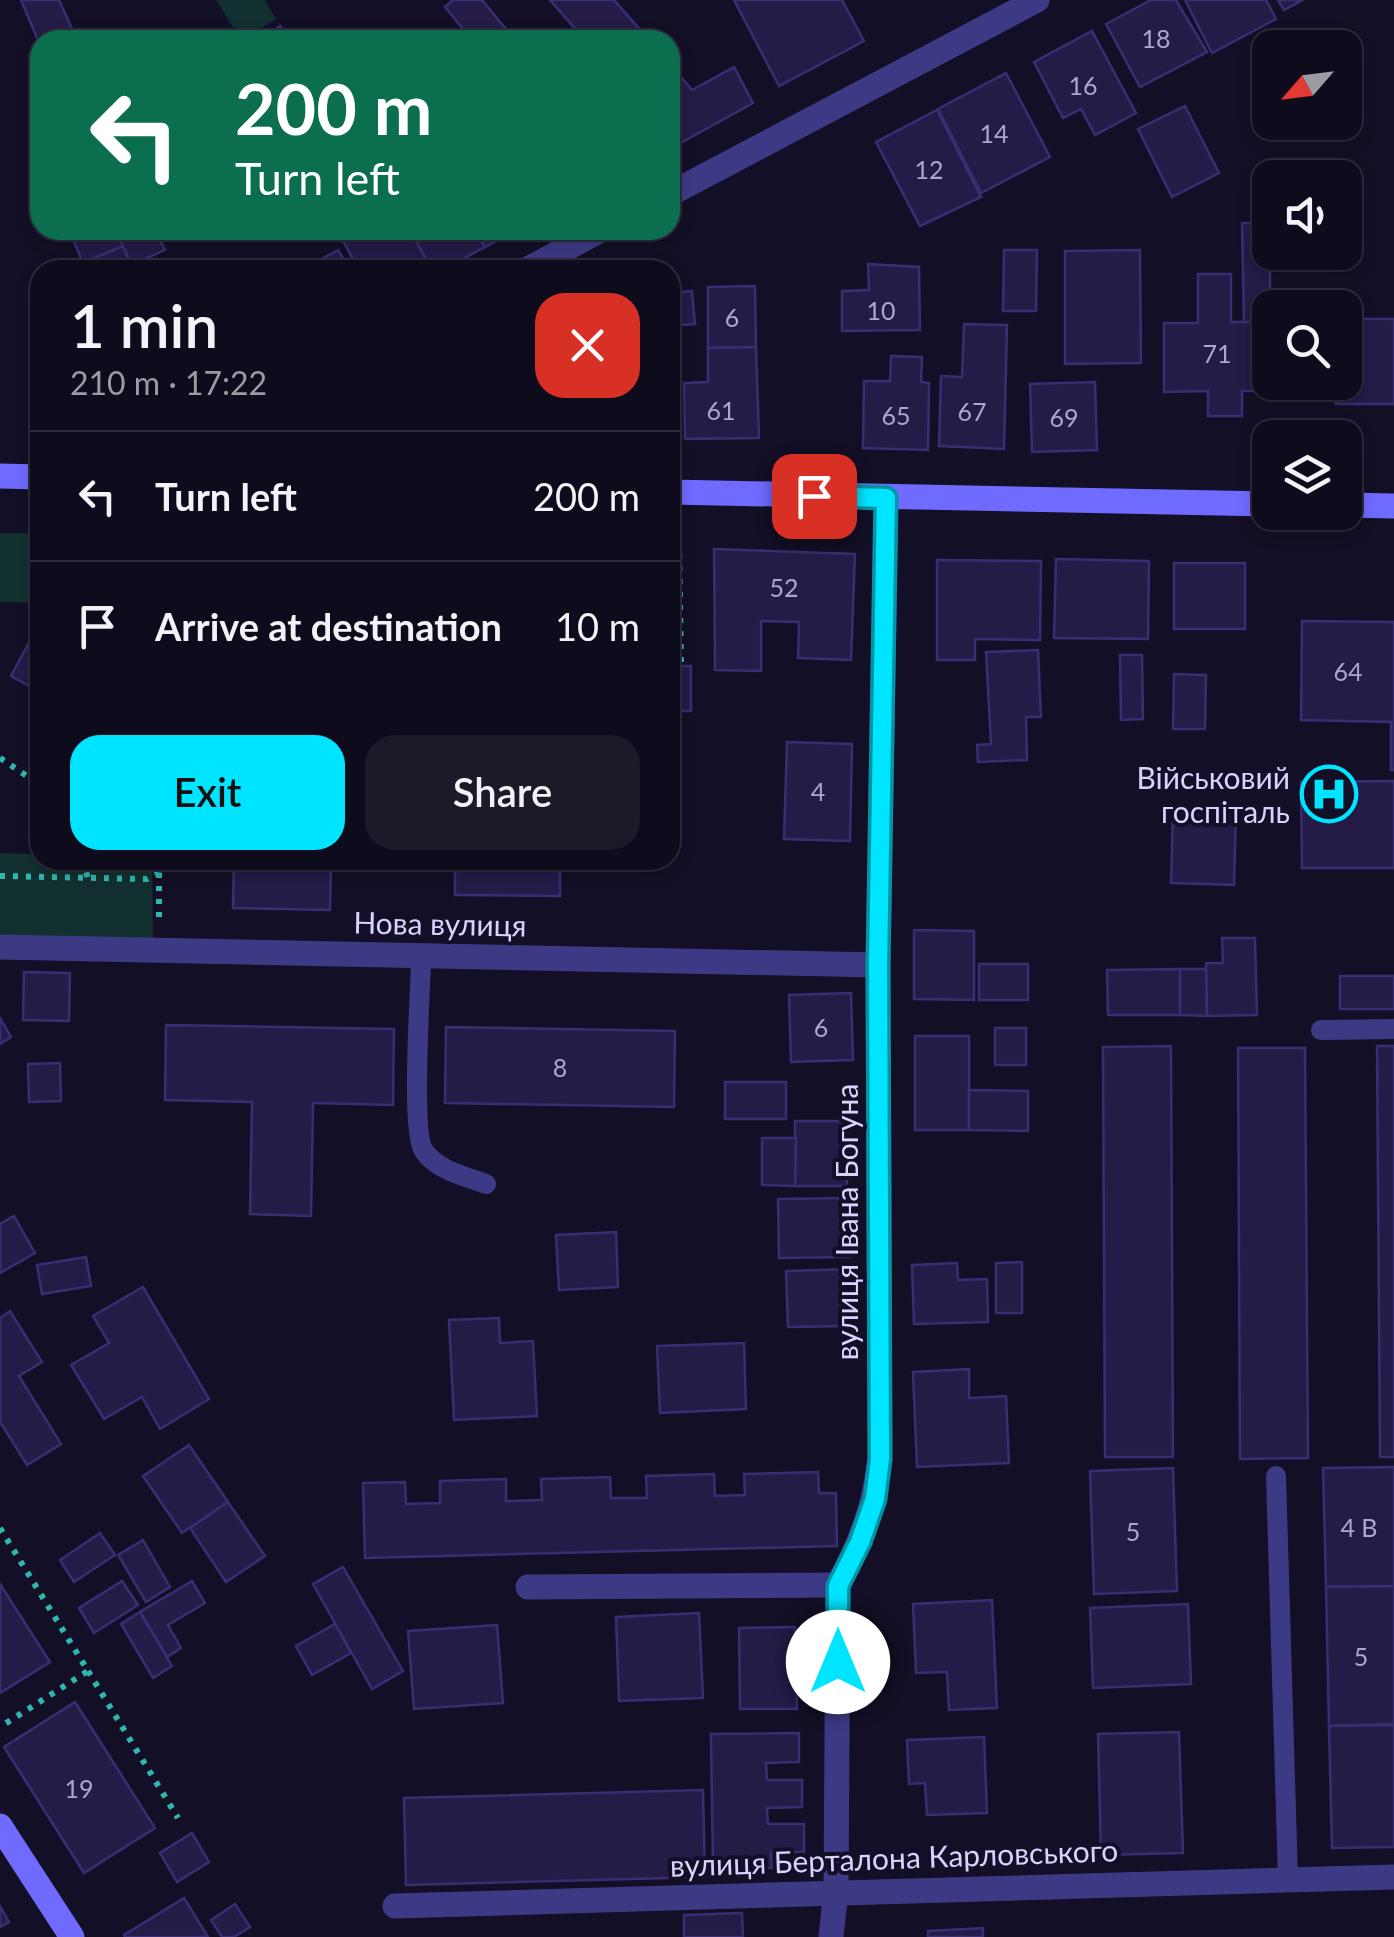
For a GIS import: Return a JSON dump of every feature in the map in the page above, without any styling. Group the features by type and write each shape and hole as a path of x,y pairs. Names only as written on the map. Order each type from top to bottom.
{"street":[{"path":"680,188 1006,7 1037,0"},
{"path":"545,260 583,240"},
{"path":"0,476 30,477"},
{"path":"680,492 1252,504"},
{"name":"вулиця Івана Богуна","path":"831,1937 836,1890 838,1586 860,1542 875,1499 880,1459 878,965 886,498"},
{"path":"1362,505 1394,506"},
{"name":"Нова вулиця","path":"0,947 878,965"},
{"path":"528,1588 838,1586"},
{"path":"0,1826 72,1937"},
{"name":"вулиця Берталона Карловського","path":"395,1906 1394,1876"}],"lane":[{"path":"421,956 421,1149 438,1166 486,1184"},
{"path":"1322,1030 1394,1029"},
{"path":"1276,1476 1288,1879"}],"path":[{"path":"680,603 681,666"},
{"path":"0,758 30,777"},
{"path":"85,870 88,878"},
{"path":"0,876 147,879 158,870"},
{"path":"147,879 159,888"},
{"path":"0,1528 178,1818"},
{"path":"0,1727 88,1671"}],"green space":[{"path":"216,0 265,0 276,19 258,30 235,30"},
{"path":"0,533 30,533 30,603 0,602"},
{"path":"0,853 30,854 30,870 152,870 153,943 0,940"}],"building":[{"path":"21,0 59,0 72,30 34,30"},
{"path":"453,0 482,0 507,30 464,30 445,7"},
{"path":"550,0 614,0 640,30 576,30"},
{"path":"734,0 842,0 864,41 779,86"},
{"path":"1151,0 1176,0 1207,52 1140,87 1106,24"},
{"path":"1185,0 1266,0 1276,19 1212,53"},
{"path":"1278,0 1303,0 1284,10"},
{"path":"1092,31 1136,113 1095,135 1081,109 1063,118 1034,62"},
{"path":"734,67 753,103 680,143 680,76 692,90"},
{"path":"1006,73 1050,157 981,193 938,109"},
{"path":"1185,106 1219,173 1172,197 1138,129"},
{"path":"937,110 981,197 920,226 876,142"},
{"path":"1242,223 1252,223 1252,270 1270,270 1270,290 1252,290 1252,322 1244,322"},
{"path":"73,240 120,240 123,246 90,260 82,260"},
{"path":"120,240 160,240 165,250 142,260 129,260"},
{"path":"342,240 415,240 426,260 354,260"},
{"path":"416,240 481,240 485,247 461,260 426,260"},
{"path":"123,246 129,260 90,260"},
{"path":"338,250 344,260 320,260"},
{"path":"1004,250 1037,250 1036,311 1003,311"},
{"path":"1140,250 1141,363 1065,364 1065,251"},
{"path":"868,264 919,267 920,330 842,331 842,291 869,290"},
{"path":"1198,274 1231,274 1231,322 1252,322 1252,391 1242,391 1242,416 1208,416 1208,391 1164,392 1164,323 1198,323"},
{"path":"755,286 756,347 708,348 708,287"},
{"path":"692,291 695,324 680,325 680,292"},
{"path":"1362,319 1394,319 1394,404 1336,404 1336,400 1362,400"},
{"path":"964,324 1007,325 1004,449 939,446 941,376 962,377"},
{"path":"756,347 759,438 685,439 684,383 708,382 708,348"},
{"path":"891,356 922,357 921,382 929,383 928,450 863,448 864,381 890,381"},
{"path":"1095,382 1097,450 1032,452 1030,384"},
{"path":"714,549 855,554 851,660 798,658 799,622 761,621 761,671 715,670"},
{"path":"1056,559 1149,561 1148,639 1054,638"},
{"path":"937,560 1041,561 1040,640 975,639 975,660 937,660"},
{"path":"1174,563 1245,563 1245,629 1174,629"},
{"path":"1302,621 1394,622 1394,770 1391,722 1301,720"},
{"path":"30,641 30,686 11,676"},
{"path":"1038,650 1041,717 1026,717 1027,760 978,762 977,745 991,744 986,652"},
{"path":"1120,655 1142,655 1143,719 1121,720"},
{"path":"680,666 691,666 691,711 680,711"},
{"path":"1174,674 1206,675 1205,729 1173,729"},
{"path":"787,742 852,744 850,841 784,839"},
{"path":"1394,781 1394,868 1302,868 1301,782"},
{"path":"1173,811 1236,813 1234,885 1171,883"},
{"path":"234,870 331,870 330,910 233,908"},
{"path":"455,870 560,870 560,896 455,895"},
{"path":"914,930 974,931 974,1000 914,999"},
{"path":"1222,938 1255,938 1257,1015 1207,1016 1206,963 1223,963"},
{"path":"979,964 1028,964 1028,1000 979,1000"},
{"path":"1180,969 1206,969 1207,1016 1180,1015"},
{"path":"1180,969 1180,1015 1108,1015 1107,970"},
{"path":"24,972 70,973 69,1021 23,1020"},
{"path":"1340,976 1394,976 1394,1009 1340,1009"},
{"path":"851,993 853,1060 791,1062 789,995"},
{"path":"0,1018 11,1037 0,1044"},
{"path":"166,1025 394,1029 393,1105 313,1103 311,1216 250,1214 252,1102 165,1100"},
{"path":"446,1027 675,1031 674,1107 445,1103"},
{"path":"995,1028 1026,1028 1026,1065 995,1065"},
{"path":"915,1036 969,1036 969,1130 915,1130"},
{"path":"1171,1046 1173,1457 1105,1457 1103,1047"},
{"path":"1377,1046 1394,1046 1394,1457 1380,1457"},
{"path":"1238,1048 1305,1048 1308,1458 1240,1459"},
{"path":"60,1063 61,1101 29,1102 28,1064"},
{"path":"725,1082 786,1082 786,1119 725,1119"},
{"path":"969,1090 1028,1091 1028,1131 969,1130"},
{"path":"795,1121 847,1121 847,1186 795,1186"},
{"path":"762,1138 796,1138 795,1186 762,1185"},
{"path":"850,1198 851,1257 779,1258 778,1199"},
{"path":"14,1216 35,1253 0,1273 0,1224"},
{"path":"616,1232 618,1287 559,1290 556,1235"},
{"path":"86,1257 91,1286 42,1294 37,1265"},
{"path":"1022,1262 1022,1313 996,1313 996,1263"},
{"path":"957,1263 958,1280 987,1279 988,1322 914,1324 912,1265"},
{"path":"850,1269 851,1326 788,1327 786,1271"},
{"path":"143,1287 209,1399 160,1429 142,1397 104,1419 71,1365 109,1343 93,1316"},
{"path":"10,1311 42,1362 19,1376 61,1444 27,1465 0,1422 0,1318"},
{"path":"499,1318 500,1343 533,1341 537,1416 454,1420 449,1320"},
{"path":"744,1343 746,1409 660,1413 657,1346"},
{"path":"969,1369 969,1398 1006,1396 1009,1463 917,1467 913,1372"},
{"path":"189,1445 228,1502 182,1533 143,1476"},
{"path":"1394,1467 1394,1586 1326,1587 1323,1468"},
{"path":"1173,1468 1177,1591 1094,1594 1090,1471"},
{"path":"818,1472 819,1493 836,1493 837,1546 365,1558 363,1483 405,1482 406,1504 440,1503 440,1481 506,1479 506,1501 542,1500 541,1479 610,1477 611,1498 647,1498 646,1476 714,1474 715,1496 745,1495 744,1474"},
{"path":"228,1502 265,1556 226,1582 190,1528"},
{"path":"100,1533 115,1555 74,1582 60,1560"},
{"path":"143,1540 170,1587 146,1602 118,1555"},
{"path":"343,1567 403,1671 372,1689 313,1584"},
{"path":"122,1581 138,1605 94,1633 79,1608"},
{"path":"192,1581 205,1603 168,1625 181,1648 167,1657 140,1612"},
{"path":"0,1584 50,1662 0,1693"},
{"path":"1394,1586 1394,1724 1329,1726 1326,1587"},
{"path":"992,1600 997,1708 949,1710 947,1672 916,1673 913,1604"},
{"path":"1188,1604 1191,1684 1093,1688 1090,1608"},
{"path":"140,1612 172,1666 153,1678 121,1624"},
{"path":"699,1613 703,1698 619,1701 616,1617"},
{"path":"335,1624 351,1653 312,1675 296,1646"},
{"path":"497,1625 503,1703 414,1709 408,1631"},
{"path":"795,1627 797,1709 740,1709 739,1628"},
{"path":"75,1702 155,1828 84,1873 4,1747"},
{"path":"1394,1725 1394,1847 1332,1848 1329,1726"},
{"path":"1179,1732 1183,1853 1101,1855 1098,1734"},
{"path":"799,1733 799,1762 766,1763 767,1780 802,1780 802,1807 767,1808 768,1824 804,1824 804,1852 771,1852 772,1868 713,1869 711,1734"},
{"path":"984,1737 987,1813 927,1815 925,1783 909,1784 907,1740"},
{"path":"703,1790 705,1877 406,1885 404,1798"},
{"path":"192,1833 209,1862 177,1882 160,1853"},
{"path":"184,1898 208,1937 125,1937 124,1935"},
{"path":"235,1904 250,1927 234,1937 222,1937 211,1920"},
{"path":"0,1906 9,1922 0,1927"},
{"path":"742,1913 743,1937 684,1937 684,1915"},
{"path":"983,1928 983,1937 928,1937 928,1931"}],"place":[{"name":"Військовий госпіталь","path":"1329,794"}],"route":[{"path":"814,496 886,498 878,965 880,1459 875,1499 860,1542 838,1586 838,1662"}]}
